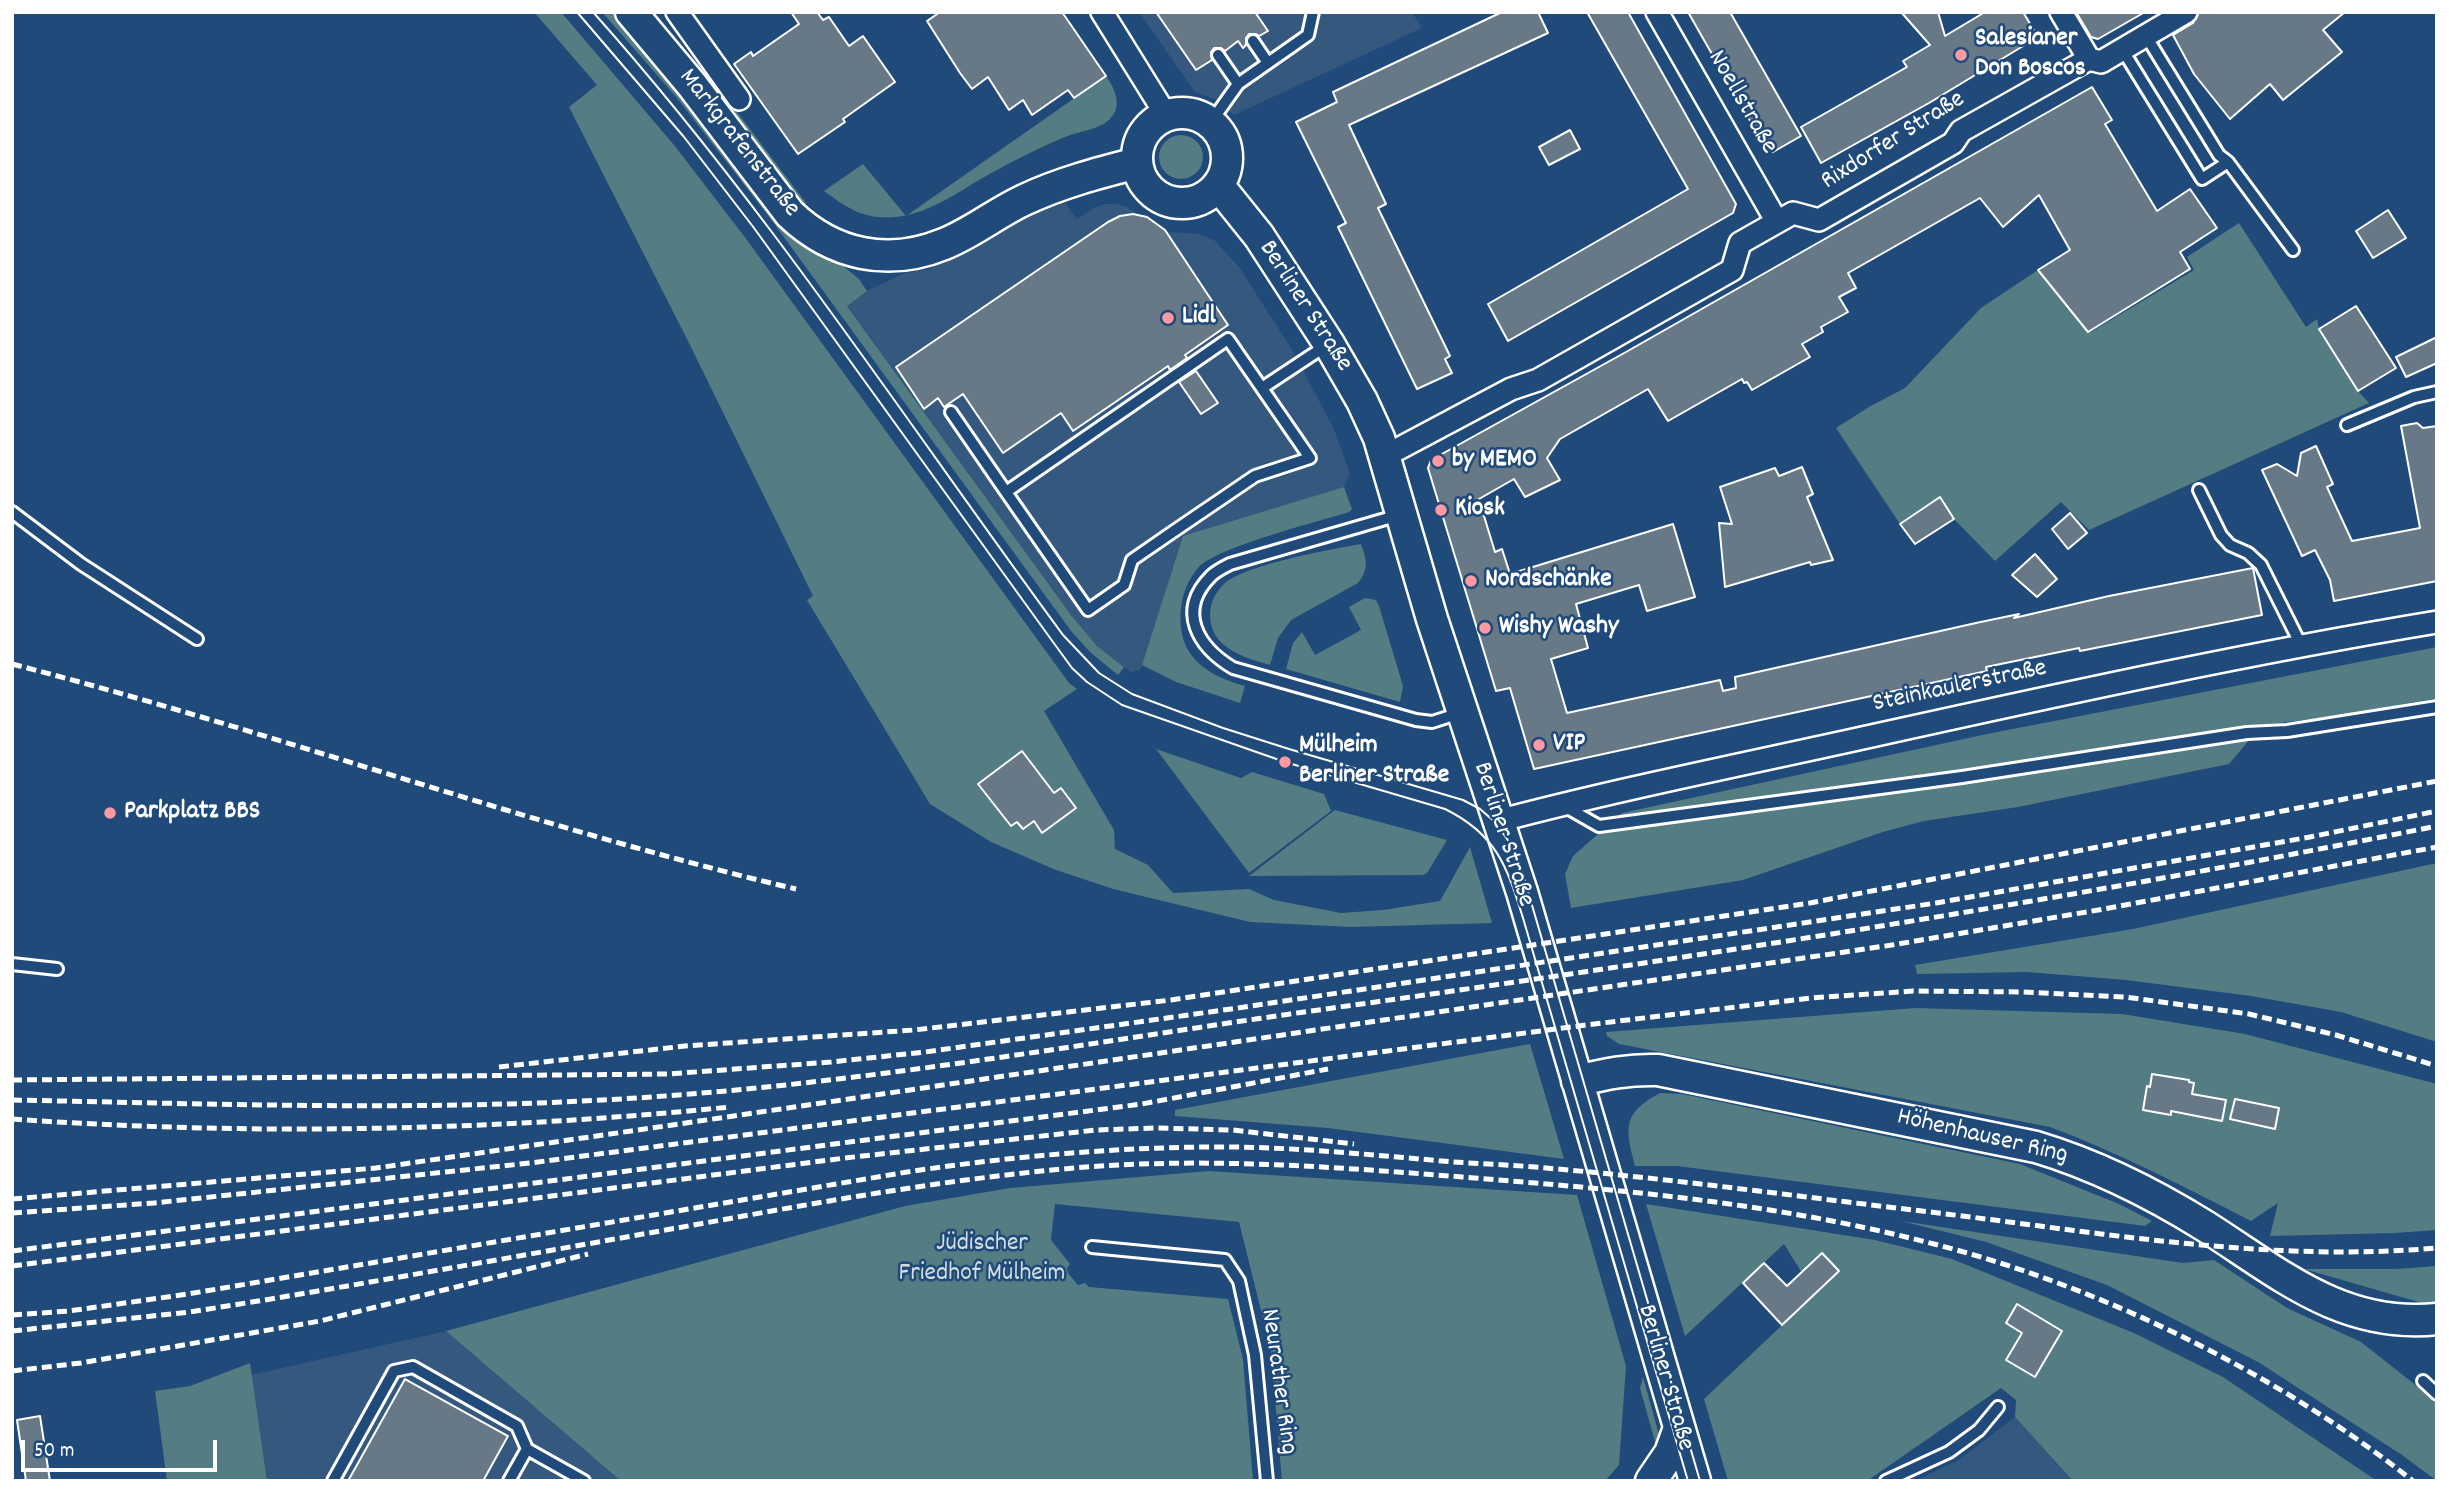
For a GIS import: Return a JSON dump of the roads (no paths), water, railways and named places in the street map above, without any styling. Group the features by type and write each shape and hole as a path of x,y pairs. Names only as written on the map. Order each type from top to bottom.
{"main road":[{"name":"Markgrafenstraße","path":"631,12 704,76 790,214 806,229 846,249 873,255 899,256 934,248 1053,187 1137,163"},
{"path":"1189,113 1211,122 1221,134 1227,154 1224,176 1218,186 1196,201 1170,202 1157,196 1140,176 1137,163 1143,134 1153,122 1166,115 1189,113"},
{"name":"Berliner Straße","path":"1218,186 1259,236 1329,344 1362,401 1385,456 1461,713 1522,892 1695,1481"},
{"name":"Höhenhauser Ring","path":"1577,1081 1633,1069 1658,1070 2036,1147 2077,1159 2142,1190 2205,1226 2299,1288 2335,1306 2377,1318 2417,1321 2437,1319"},
{"path":"1651,1481 1670,1453 1679,1428"}],"street":[{"name":"Markgrafenstraße","path":"677,12 704,76 739,99"},
{"path":"1102,12 1166,115"},
{"name":"Noellstraße","path":"1657,12 1777,222"},
{"path":"2061,12 2089,59"},
{"name":"Rixdorfer Straße","path":"1385,456 1511,389 1538,380 1732,270 1740,243 1793,213 1819,220 1953,143 1961,131 2089,59 2101,62 2186,12"},
{"name":"Steinkaulerstraße","path":"1498,821 1562,804 2301,645 2437,622"}],"lane":[{"path":"1211,122 1238,84 1308,35 1313,12"},
{"path":"2146,36 2219,155 2228,162 2294,250"},
{"path":"1253,41 1268,62"},
{"path":"2122,50 2202,179 2228,162"},
{"path":"1218,55 1238,84"},
{"path":"951,412 1006,492 1088,610 1124,585 1132,560 1177,528 1255,476 1310,458 1228,339 1006,492"},
{"path":"1262,388 1329,344"},
{"path":"2347,425 2414,397 2437,392"},
{"path":"2199,490 2221,535 2230,545 2248,553 2261,565 2301,645"},
{"path":"12,512 81,564 197,639"},
{"path":"1401,514 1230,564 1212,575 1199,593 1194,612 1197,633 1205,647 1233,668 1416,720 1432,722 1461,713"},
{"path":"1562,804 1599,826 1948,779 2247,733 2287,731 2437,707"},
{"path":"12,964 57,969"},
{"name":"Neurather Ring","path":"1091,1247 1225,1260 1239,1281 1255,1355 1267,1481"},
{"path":"333,1481 394,1371 413,1367 517,1426 527,1449 584,1481"},
{"path":"2423,1381 2437,1394"},
{"path":"1886,1481 1949,1452 1979,1430 1998,1406"},
{"path":"509,1481 527,1449"}],"tram line":[{"path":"577,12 684,137 754,228 1072,668 1087,682 1122,705 1285,762 1445,809 1476,829 1488,841 1505,867 1523,918 1688,1481"},
{"path":"593,12 657,86 778,240 1063,635 1099,673 1132,694 1223,728 1463,800 1480,809 1495,822 1512,846 1520,864 1700,1481"}],"railway":[{"path":"12,664 209,719 599,837 796,889"},
{"path":"499,1067 685,1046 914,1030 1171,1000 1810,903 2437,781"},
{"path":"12,1080 668,1074 925,1052 1238,1008 1936,903 2310,837 2437,811"},
{"path":"12,1100 412,1106 571,1102 813,1082 975,1061 1868,928 2153,880 2437,826"},
{"path":"12,1199 376,1168 1892,945 2437,847"},
{"path":"12,1213 154,1203 530,1163 1594,1024 1811,998 1913,991 2023,992 2125,997 2249,1014 2336,1035 2437,1066"},
{"path":"12,1251 1142,1104 1328,1069"},
{"path":"12,1119 192,1128 371,1128 551,1121 730,1107"},
{"path":"12,1266 845,1158 1096,1130 1233,1130 1354,1144"},
{"path":"12,1315 69,1311 188,1294 907,1172 1057,1154 1132,1149 1300,1149 1594,1172 2119,1236 2246,1248 2309,1252 2437,1248"},
{"path":"12,1331 190,1312 821,1202 966,1180 1063,1169 1166,1163 1320,1167 1531,1183 1702,1200 1870,1229 1990,1260 2119,1307 2182,1336 2303,1404 2360,1441 2413,1481"},
{"path":"12,1371 81,1363 320,1321 588,1254"}],"place":[{"name":"Salesianer Don Boscos","path":"1961,55"},
{"name":"Lidl","path":"1168,318"},
{"name":"by MEMO","path":"1438,461"},
{"name":"Kiosk","path":"1441,510"},
{"name":"Nordschänke","path":"1471,581"},
{"name":"Wishy Washy","path":"1485,628"},
{"name":"VIP","path":"1539,745"},
{"name":"Mülheim Berliner Straße","path":"1285,762"},
{"name":"Parkplatz BBS","path":"110,813"}],"park label":[{"name":"Jüdischer Friedhof Mülheim","path":"982,1260"}]}
